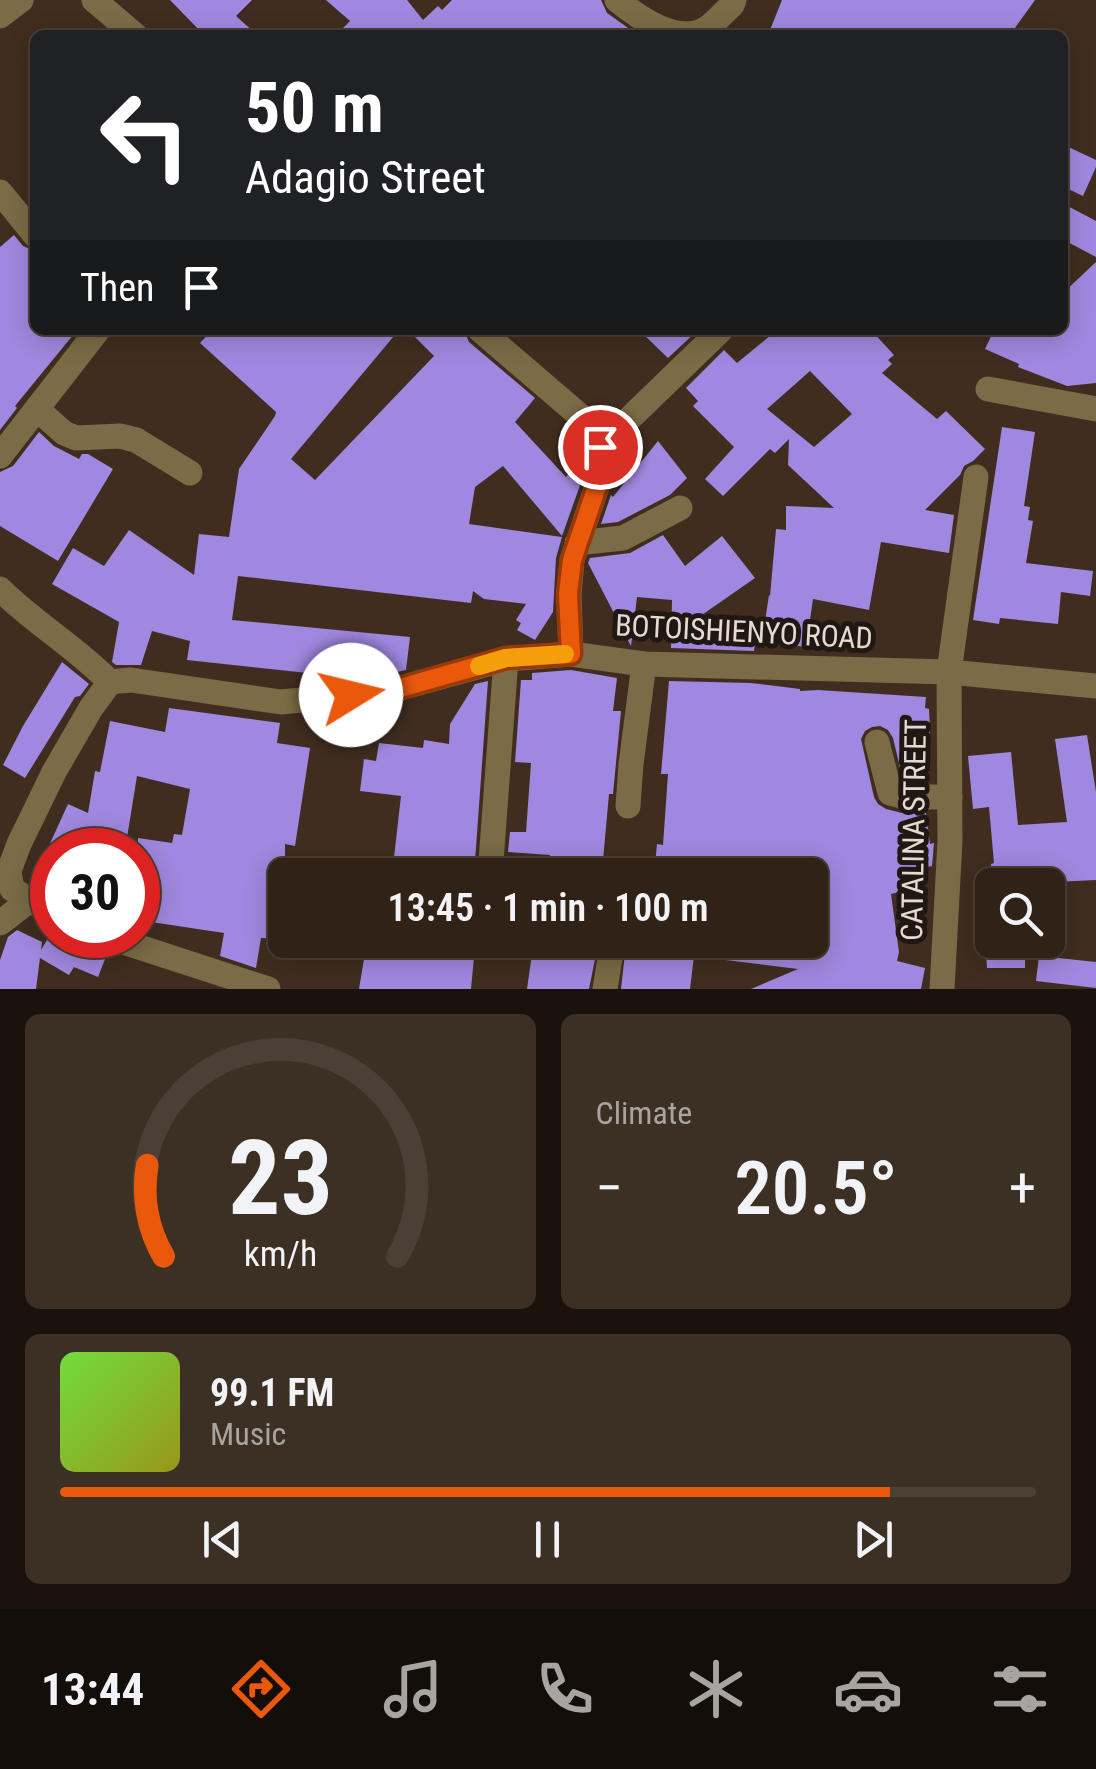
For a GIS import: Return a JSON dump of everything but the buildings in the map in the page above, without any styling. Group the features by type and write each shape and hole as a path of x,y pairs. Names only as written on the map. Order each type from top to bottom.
{"street":[{"path":"0,16 22,0"},
{"path":"94,0 129,30"},
{"path":"617,0 637,16 668,30"},
{"path":"702,30 734,0"},
{"path":"0,192 30,229"},
{"path":"0,456 94,335"},
{"path":"486,335 592,426 600,447 603,469 572,560 568,594 571,654"},
{"path":"600,447 717,335"},
{"path":"988,389 1096,409"},
{"path":"37,409 76,438 120,436 136,440 190,473"},
{"name":"CATALINA STREET","path":"942,989 950,841 948,672 976,476"},
{"path":"577,543 623,538 680,508"},
{"path":"0,589 110,682 54,772 9,871 12,889 30,899"},
{"name":"BOTOISHIENYO ROAD","path":"110,682 131,680 281,702 386,692 506,658 571,654 644,664 948,672 1096,686"},
{"path":"491,858 506,658"},
{"path":"628,806 644,664"},
{"path":"877,742 890,793 950,797"},
{"path":"0,924 30,911"},
{"path":"160,954 268,989"},
{"path":"604,989 610,958"}],"slow traffic":[{"path":"479,666 506,658 565,654"}],"route":[{"path":"351,695 386,692 506,658 571,654 568,594 572,560 603,469 600,447"}]}
